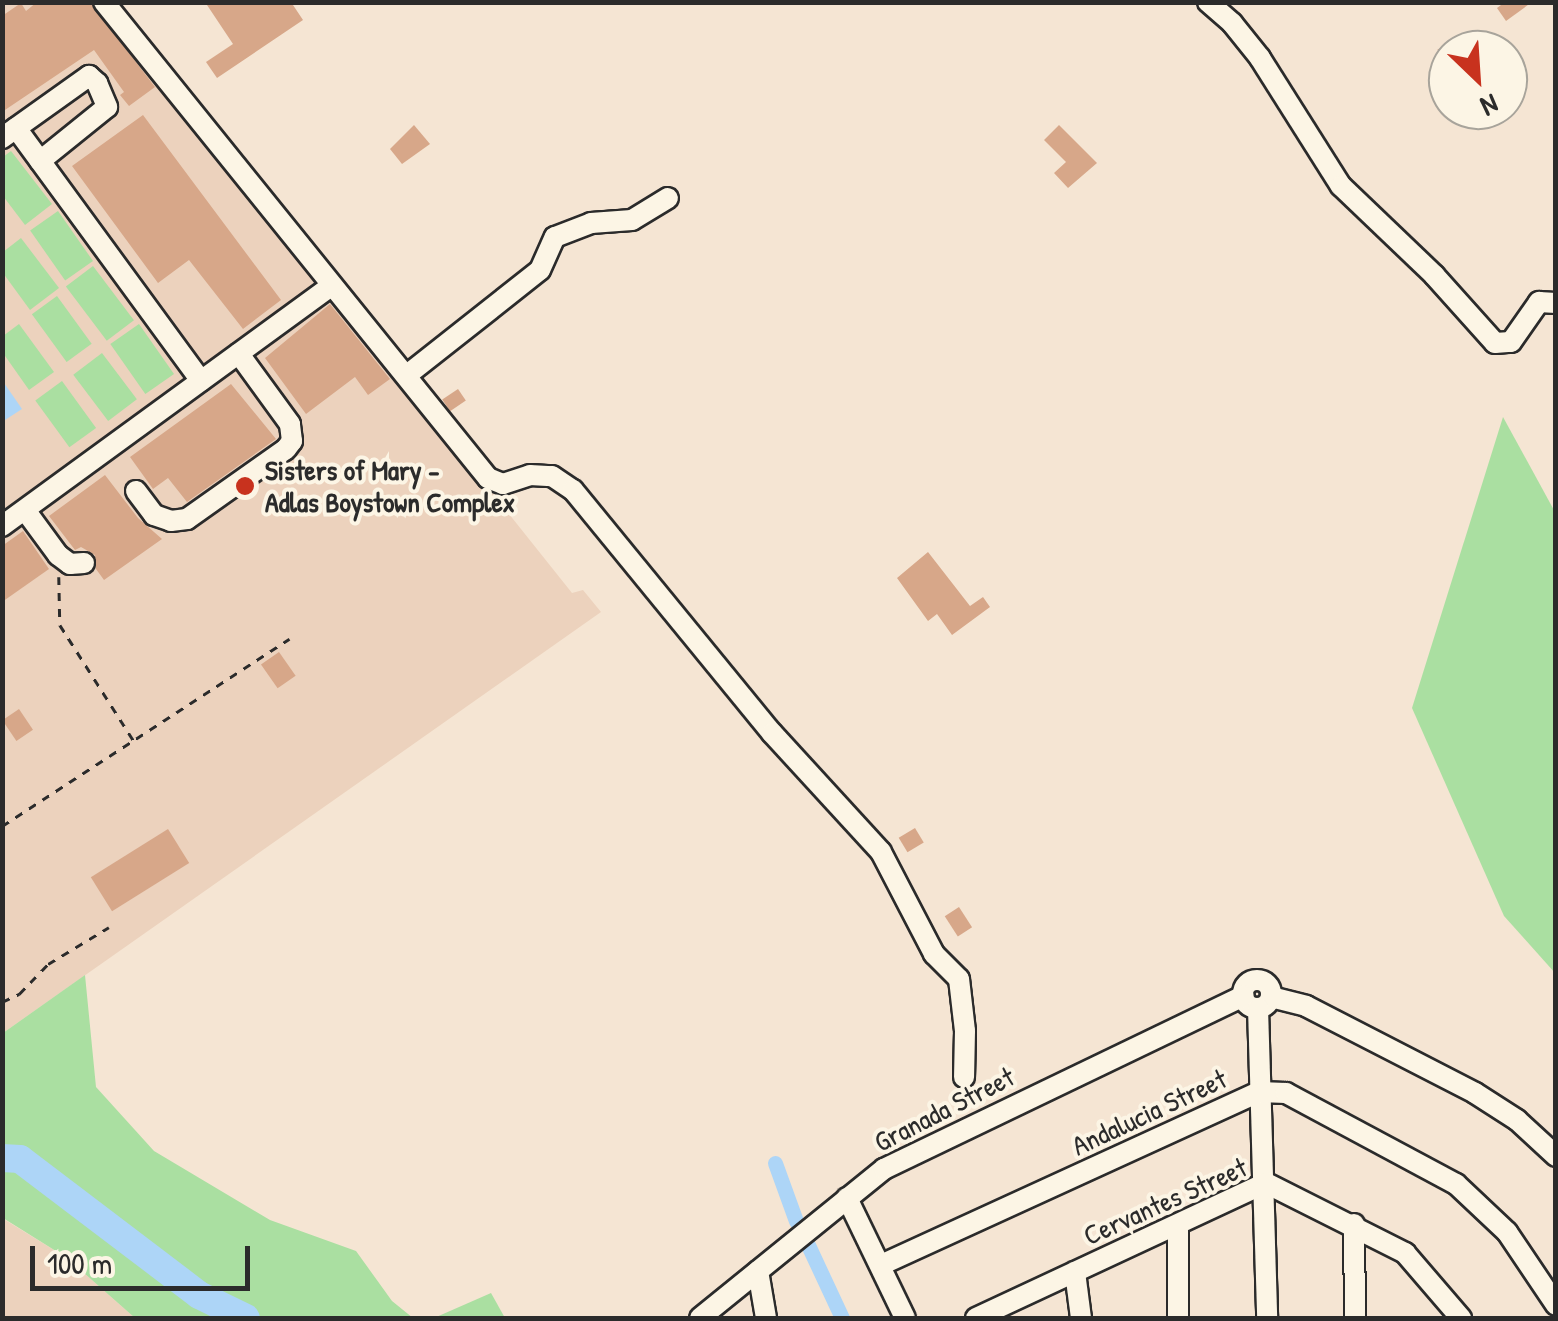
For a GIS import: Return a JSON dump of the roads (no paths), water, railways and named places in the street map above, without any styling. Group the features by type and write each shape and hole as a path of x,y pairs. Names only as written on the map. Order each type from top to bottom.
{"street":[{"path":"104,2 496,483 544,475 564,481 574,490 772,733 881,852 934,954 959,979 965,1030 964,1076"},
{"path":"1208,2 1232,23 1260,58 1340,186 1434,275 1495,342 1511,342 1539,302 1556,304"},
{"path":"40,161 107,108 97,83 88,76 78,79 9,133 40,161 201,381"},
{"path":"407,375 540,270 555,238 591,223 639,218 668,198"},
{"path":"2,526 330,287"},
{"path":"136,492 154,515 171,521 186,519 286,449 293,433 290,424 239,354"},
{"path":"25,510 58,555 70,564 84,563"},
{"path":"1267,1318 1258,1000 1306,1006 1475,1092 1517,1120 1556,1156"},
{"name":"Granada Street","path":"700,1318 847,1198 916,1150 1258,1000"},
{"name":"Andalucia Street","path":"882,1264 1259,1092 1286,1093 1456,1184 1507,1232 1556,1305"},
{"name":"Cervantes Street","path":"980,1318 1266,1183 1405,1253 1461,1318"},
{"path":"847,1198 905,1318"},
{"path":"1178,1224 1178,1318"},
{"path":"1354,1224 1355,1318"},
{"path":"758,1271 766,1318"},
{"path":"1075,1272 1081,1318"}],"water":[{"path":"2,380 22,409 5,420 3,416"}],"waterway":[{"path":"2,1158 20,1159 199,1295 246,1318"},
{"path":"775,1163 796,1221"},
{"path":"808,1245 842,1318"}],"place":[{"name":"Sisters of Mary - Adlas Boystown Complex","path":"245,486"}]}
